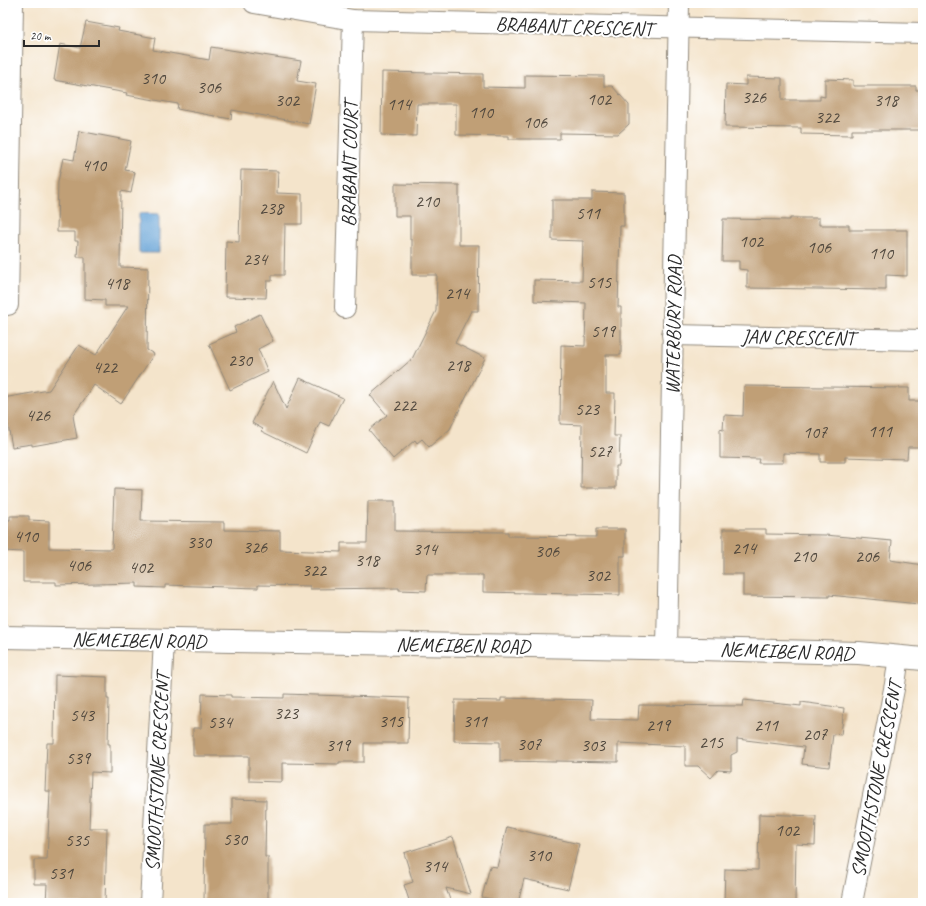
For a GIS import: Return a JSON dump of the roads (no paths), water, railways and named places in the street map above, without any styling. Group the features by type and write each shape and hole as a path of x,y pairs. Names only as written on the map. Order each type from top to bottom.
{"street":[{"path":"8,306 13,3"},
{"name":"BRABANT CRESCENT","path":"254,3 353,20 679,29"},
{"name":"WATERBURY ROAD","path":"667,648 679,3"},
{"name":"BRABANT COURT","path":"345,308 353,20"},
{"path":"679,29 923,33"},
{"name":"JAN CRESCENT","path":"672,335 923,340"},
{"name":"NEMEIBEN ROAD","path":"3,637 667,648 858,653 923,659"},
{"name":"SMOOTHSTONE CRESCENT","path":"150,903 164,640"},
{"name":"SMOOTHSTONE CRESCENT","path":"852,903 895,684 899,656"}],"water":[{"path":"139,213 159,214 159,253 139,253"}]}
